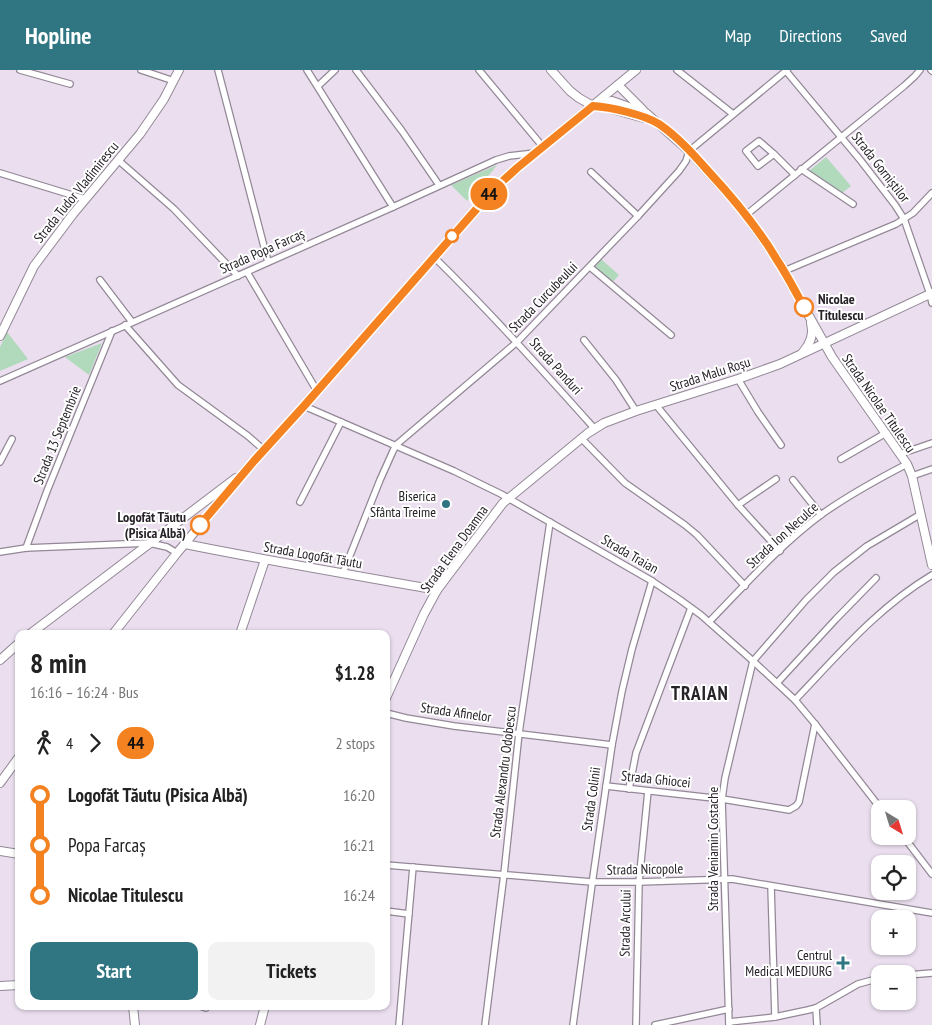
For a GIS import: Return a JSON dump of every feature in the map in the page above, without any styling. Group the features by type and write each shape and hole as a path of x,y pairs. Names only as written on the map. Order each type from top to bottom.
{"main road":[{"name":"Strada Tudor Vladimirescu","path":"0,336 34,266 85,199 147,125 164,99 179,70"},
{"path":"551,70 579,98 593,106 605,107 638,116 658,124"},
{"path":"116,630 247,469 494,189 513,171 636,70"},
{"name":"Strada Nicolae Titulescu","path":"618,85 689,151 746,215 769,247 832,357 907,464 912,476 921,514 929,531 932,565"},
{"path":"593,106 612,101 646,113"},
{"name":"Strada Malu Roșu","path":"509,498 594,428 636,411 738,379 801,354 931,293"},
{"path":"801,354 811,340 812,327 809,316"},
{"path":"35,630 247,469"},
{"name":"Strada Elena Doamna","path":"390,689 437,590 509,498"},
{"name":"Strada Logofăt Tăutu","path":"185,544 437,590"},
{"path":"241,630 265,560"},
{"path":"0,660 15,647"},
{"path":"0,783 15,763"},
{"path":"0,851 15,853"},
{"path":"0,986 15,985"},
{"path":"133,1010 135,1025"},
{"path":"260,1025 264,1010"}],"street":[{"path":"20,70 70,84"},
{"path":"141,70 174,81"},
{"path":"218,70 268,262"},
{"path":"307,70 393,207"},
{"path":"318,86 335,70"},
{"path":"356,70 440,185"},
{"path":"479,70 543,147"},
{"path":"677,70 734,114"},
{"path":"746,215 920,70"},
{"path":"689,151 787,71"},
{"name":"Strada Gorniștilor","path":"787,71 880,186 904,219 931,293 932,303"},
{"path":"774,154 758,166 746,151 759,141 774,154 794,175"},
{"name":"Strada Curcubeului","path":"396,445 517,342 638,216 683,165 689,151"},
{"name":"Strada Popa Farcaș","path":"0,381 496,160 536,152"},
{"path":"118,160 174,209 238,276"},
{"path":"801,169 853,204"},
{"path":"0,172 85,199"},
{"path":"591,172 638,216"},
{"path":"784,271 896,224 913,213 932,193"},
{"name":"Strada Panduri","path":"434,257 517,342 594,428"},
{"path":"590,267 671,335"},
{"path":"247,272 317,391"},
{"path":"100,280 128,324 178,385 264,450"},
{"name":"Strada 13 Septembrie","path":"26,548 47,491 112,332"},
{"path":"584,340 616,380 636,411"},
{"path":"738,379 781,445"},
{"path":"656,405 738,505 780,551"},
{"name":"Strada Traian","path":"304,406 396,445 509,498 652,581 709,622 795,700 874,800"},
{"path":"300,502 341,422"},
{"path":"841,459 886,432"},
{"path":"582,438 625,483 697,535 745,586"},
{"path":"0,462 12,439"},
{"path":"900,454 932,443"},
{"path":"343,573 396,445"},
{"name":"Strada Ion Neculce","path":"709,622 780,551 821,515 854,492 907,464"},
{"path":"912,476 932,469"},
{"path":"738,505 776,479"},
{"path":"793,480 821,515"},
{"name":"Strada Veniamin Costache","path":"729,1024 722,799 725,778 753,660 806,600 840,566 867,546 921,514"},
{"name":"Strada Alexandru Odobescu","path":"485,1025 519,733 550,522"},
{"path":"0,552 26,548 149,543 166,547 177,553"},
{"path":"795,700 874,618 906,592 932,575"},
{"path":"777,683 876,578"},
{"name":"Strada Colinii","path":"574,1025 612,745 632,649 652,581"},
{"path":"629,789 636,753 691,608"},
{"name":"Strada Afinelor","path":"390,714 454,726 612,745"},
{"name":"Strada Ghiocei","path":"606,786 722,799 789,810 799,802 815,724"},
{"name":"Strada Arcului","path":"636,1025 639,882 648,791"},
{"path":"910,845 932,874"},
{"name":"Strada Nicopole","path":"390,865 592,882 732,879 932,913"},
{"path":"399,1025 413,867"},
{"path":"771,886 775,1016"},
{"path":"390,912 409,914"},
{"path":"916,974 932,973"},
{"path":"729,1024 816,1008 858,984 871,980"},
{"path":"816,1008 817,1025"},
{"path":"655,1025 729,1009"}],"green space":[{"path":"826,157 851,186 842,193 809,171"},
{"path":"497,165 479,184 467,201 451,185"},
{"path":"601,259 619,275 612,283 594,268"},
{"path":"7,332 28,359 0,371 0,347"},
{"path":"102,343 89,375 65,357"}],"bus line":[{"name":"44","path":"200,525 254,461 494,189 593,106 605,107 638,116 658,124 689,151 746,215 777,259 804,307"}],"place":[{"name":"Nicolae Titulescu","path":"804,307"},
{"name":"Biserica Sfânta Treime","path":"446,504"},
{"name":"Logofăt Tăutu (Pisica Albă)","path":"200,525"},
{"name":"Centrul Medical MEDIURG","path":"843,963"}],"district":[{"name":"TRAIAN","path":"700,693"}]}
